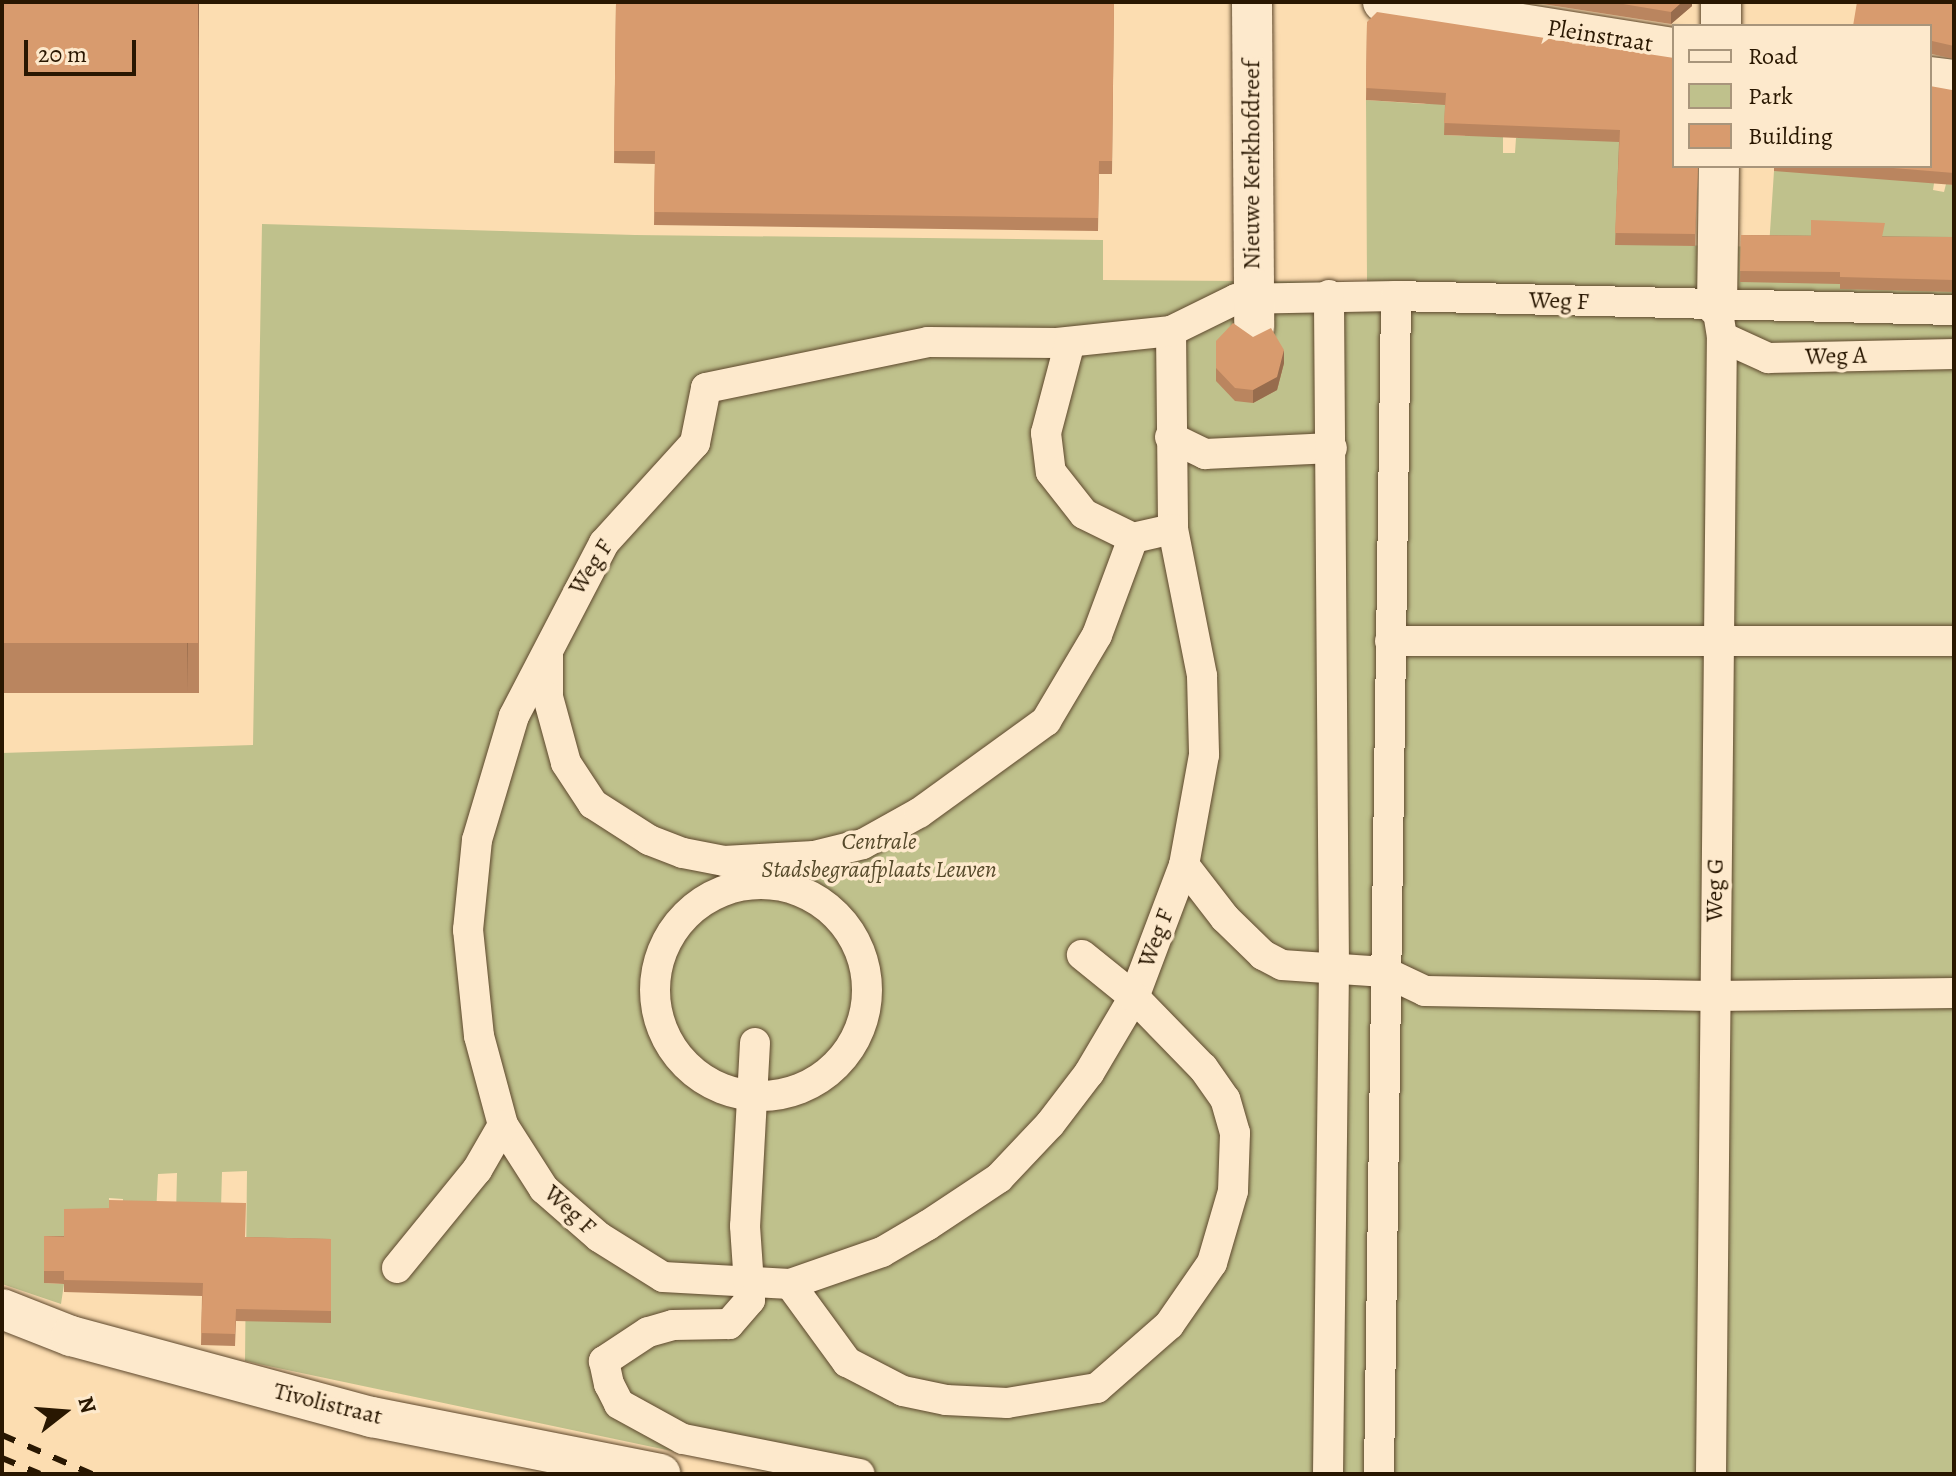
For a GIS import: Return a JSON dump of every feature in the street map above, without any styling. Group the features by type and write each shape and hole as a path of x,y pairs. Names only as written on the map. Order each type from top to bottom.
{"street":[{"name":"Nieuwe Kerkhofdreef","path":"1252,2 1254,313"},
{"name":"Pleinstraat","path":"1383,2 1672,48"},
{"path":"1721,2 1721,24"},
{"path":"1932,77 1954,80"},
{"path":"1719,168 1720,321"},
{"name":"Weg F","path":"1171,331 1173,529 1202,676 1204,755 1184,865 1134,997 1089,1073 999,1178 882,1252 790,1284 663,1277 599,1237 544,1189 503,1125 479,1036 468,930 477,840 499,756 547,649 604,543 695,443 706,388 928,342 1070,342 1171,331 1236,299 1254,313 1329,295 1396,296 1720,321 1954,310"},
{"path":"1328,1474 1334,969 1329,295"},
{"path":"1379,1474 1396,296"},
{"name":"Weg A","path":"1720,321 1768,358 1954,354"},
{"name":"Weg G","path":"1711,1474 1713,996 1720,642 1720,321"},
{"path":"1070,342 1046,433 1051,472 1084,514 1133,538 1173,529"},
{"path":"1170,437 1205,454 1332,448"},
{"path":"547,649 548,697 566,763 593,804 649,840 683,853 724,861 814,856 863,844 919,813 1046,721 1097,635 1133,538"},
{"path":"1390,641 1954,641"},
{"path":"1184,865 1225,918 1263,955 1282,965 1385,972 1425,991 1713,996 1954,993"},
{"path":"772,883 801,891 845,924 860,948 868,999 861,1030 827,1074 803,1089 749,1096 721,1090 677,1056 656,1005 655,980 662,950 696,906 720,891 772,883"},
{"path":"790,1284 847,1362 903,1391 1007,1403 1097,1388 1169,1325 1212,1263 1233,1191 1235,1133 1225,1099 1203,1068 1134,997 1082,955"},
{"path":"755,1043 749,1096 745,1226 752,1282 743,1314 729,1324 673,1325 648,1332 604,1361 619,1404 683,1439 860,1474"},
{"path":"397,1268 477,1170 503,1125"},
{"name":"Tivolistraat","path":"2,1309 71,1336 372,1417 660,1474"}],"green space":[{"name":"Centrale Stadsbegraafplaats Leuven","path":"1447,96 1445,135 1465,136 1467,100 1503,124 1503,153 1515,153 1516,138 1620,139 1670,245 1769,247 1774,171 1932,168 1932,164 1937,164 1933,190 1944,192 1946,184 1954,185 1954,1474 780,1474 245,1361 247,1171 222,1172 221,1208 176,1215 177,1173 158,1174 156,1215 122,1247 123,1199 109,1198 109,1220 64,1249 44,1249 44,1283 64,1284 61,1304 2,1284 2,753 253,745 262,224 635,235 1103,240 1103,280 1367,282 1366,100 1424,104"}],"building":[{"path":"2,2 198,2 198,643 2,643"},
{"path":"616,2 1114,2 1112,161 1099,161 1098,218 654,212 655,151 614,151"},
{"path":"1611,2 1682,2 1671,12"},
{"path":"1857,2 1954,2 1954,46 1932,41 1932,24 1853,24"},
{"path":"1377,12 1672,58 1672,168 1698,168 1695,234 1615,233 1620,130 1444,123 1446,93 1366,88 1367,22"},
{"path":"1932,86 1954,89 1954,173 1893,168 1932,168"},
{"path":"1811,220 1885,223 1882,237 1954,237 1954,280 1840,277 1840,272 1740,271 1741,235 1811,236"},
{"path":"1233,323 1253,337 1271,328 1284,350 1277,377 1253,390 1235,388 1216,368 1216,341"},
{"path":"109,1200 246,1203 245,1237 331,1239 331,1311 236,1309 235,1334 201,1333 203,1283 64,1280 64,1271 44,1271 44,1236 64,1237 64,1209 109,1208"}],"railway":[{"path":"2,1435 92,1474"},
{"path":"2,1458 40,1474"}]}
